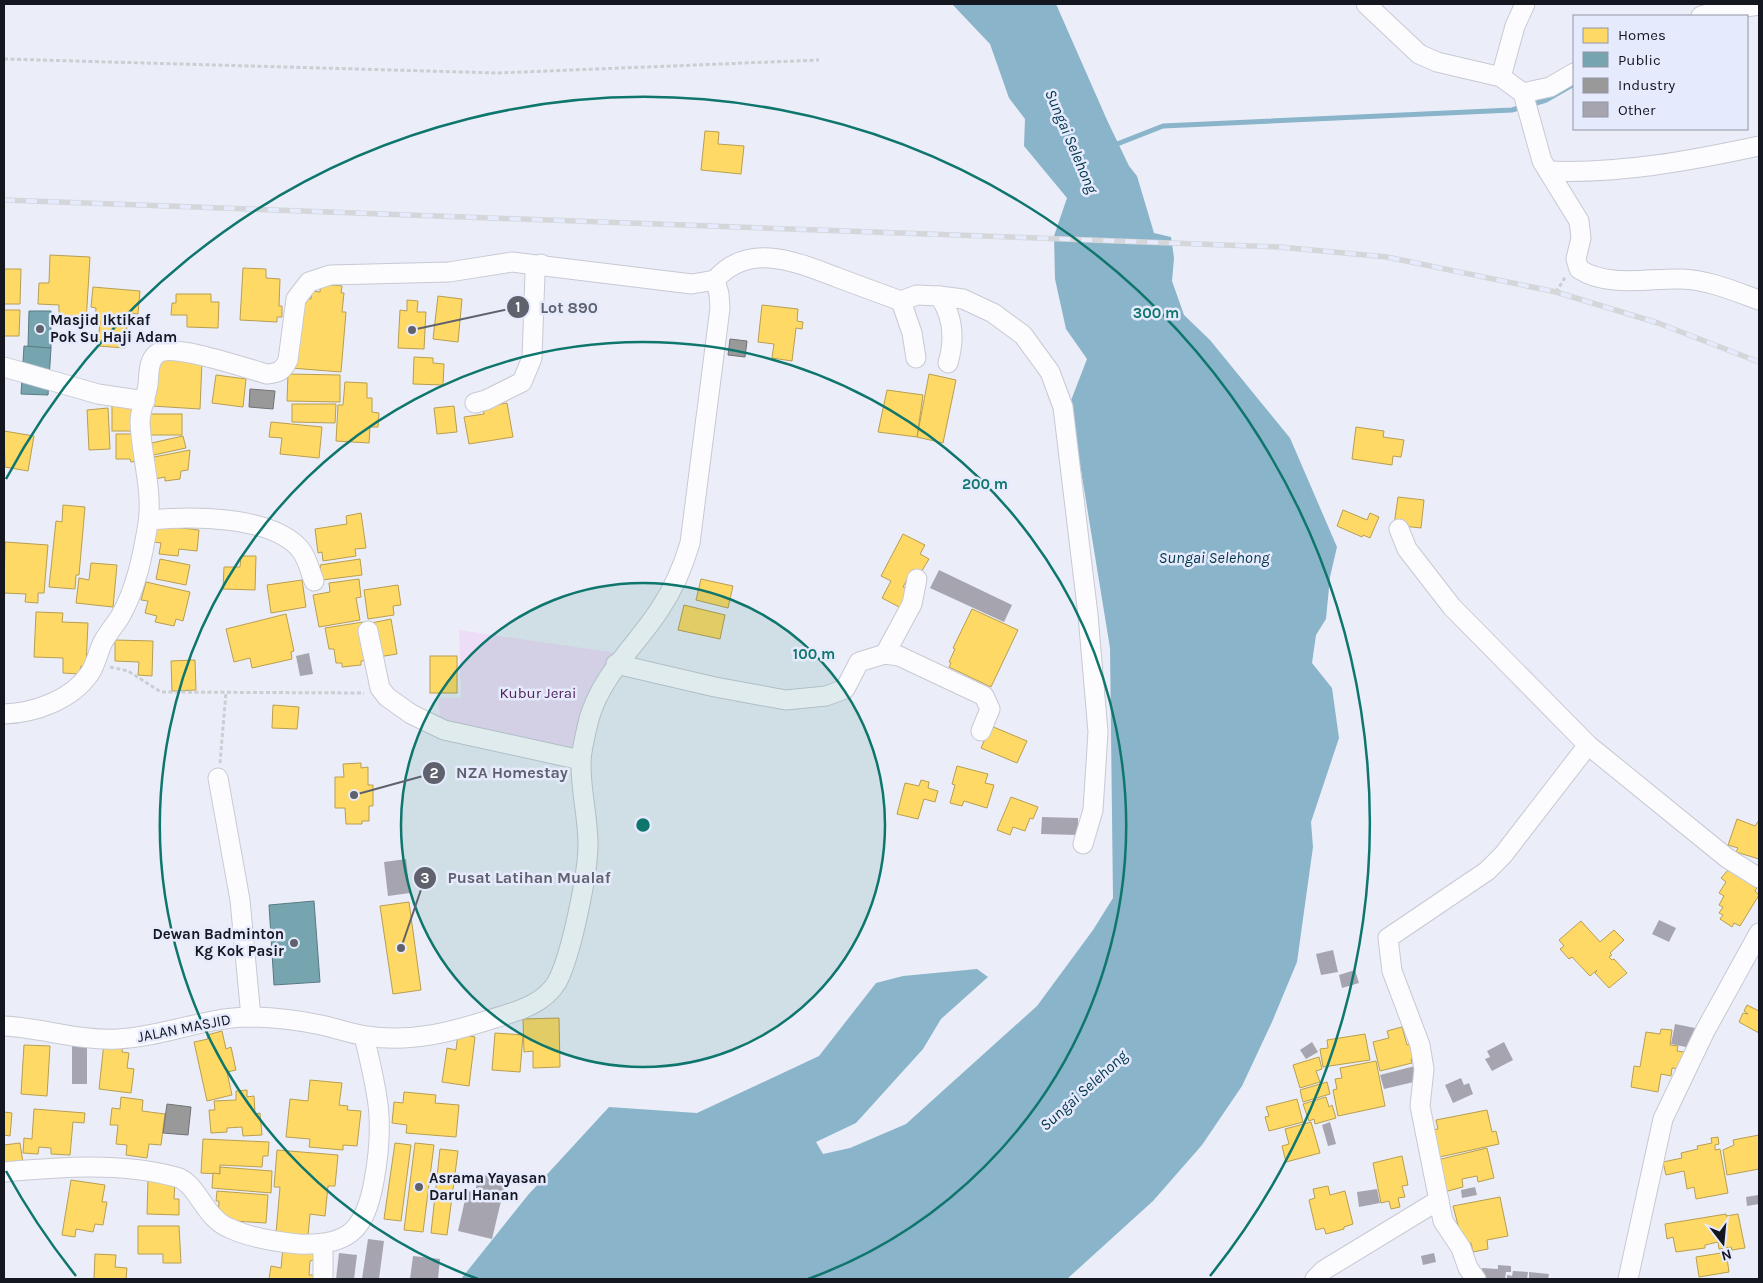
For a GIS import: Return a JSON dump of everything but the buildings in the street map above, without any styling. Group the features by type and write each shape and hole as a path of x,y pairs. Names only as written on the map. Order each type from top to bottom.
{"street":[{"path":"1366,4 1419,54 1437,62 1501,77 1526,101 1542,161 1579,221 1581,238 1576,265 1584,273 1616,280 1682,279 1710,283 1759,300"},
{"path":"1501,77 1515,26 1525,4"},
{"path":"1704,15 1759,5"},
{"path":"1526,101 1573,74"},
{"path":"1548,171 1576,172 1675,164 1759,146"},
{"path":"4,714 38,709 59,699 79,685 89,674 106,637 120,616 136,578 148,520 146,472 140,419 145,401 150,363 154,356 160,352 178,350 267,374 276,374 284,369 288,360 296,298 304,286 318,278 330,275 450,272 512,262 541,264 692,284 715,280 726,268 740,262 760,258 783,258 901,301 917,295 963,300 993,313 1023,335 1050,372 1063,407 1088,615 1098,732 1094,810 1083,844"},
{"path":"475,404 522,382 532,358 535,273 541,264"},
{"name":"JALAN MASJID","path":"4,1026 22,1027 83,1039 119,1039 168,1032 214,1019 252,1017 318,1024 364,1036 395,1039 444,1034 519,1011 548,994 557,981 567,956 587,863 587,824 581,760 590,718 600,689 616,664 659,612 672,591 683,567 690,542 720,308 715,280"},
{"path":"939,296 946,307 953,329 952,350 948,363"},
{"path":"901,301 912,333 916,358"},
{"path":"4,366 98,394 145,401"},
{"path":"148,520 212,518 239,521 281,535 301,550 314,581"},
{"path":"1399,529 1407,548 1452,606 1588,745 1727,858 1759,878"},
{"path":"885,654 912,604 917,579"},
{"path":"368,631 379,683 384,693 410,714 444,730 581,760"},
{"path":"616,664 734,691 786,700 837,693 845,689 859,662 885,654 899,656 984,696 990,709 981,731"},
{"path":"1476,1279 1468,1268 1461,1248 1443,1221 1420,1106 1424,1069 1420,1045 1392,971 1388,938 1487,871 1503,855 1588,745"},
{"path":"218,778 240,900 252,1017"},
{"path":"1628,1279 1663,1119 1705,1031 1759,933"},
{"path":"4,1172 74,1166 155,1172 177,1177 190,1185 217,1223 229,1229 264,1239 323,1245 351,1232 363,1220 371,1200 380,1148 381,1118 375,1077 364,1036"},
{"path":"1315,1279 1324,1270 1439,1200"},
{"path":"323,1245 324,1279"}],"path":[{"path":"4,59 498,73 819,60"},
{"path":"94,664 128,670 161,692 384,693"},
{"path":"218,778 226,692"}],"green space":[{"name":"Kubur Jerai","path":"459,630 617,653 576,753 440,724 439,698 461,698"}],"water":[{"name":"Sungai Selehong","path":"952,4 1056,4 1107,120 1129,166 1137,176 1154,233 1171,237 1174,258 1172,281 1184,315 1210,340 1290,438 1337,547 1330,577 1326,619 1316,635 1312,663 1332,688 1339,738 1311,822 1313,847 1297,962 1242,1086 1202,1145 1153,1201 1067,1279 461,1279 528,1195 609,1107 697,1113 819,1056 876,983 903,976 977,969 988,977 941,1019 923,1049 856,1123 816,1142 823,1154 850,1148 906,1124 1037,1006 1093,930 1113,898 1110,648 1070,403 1087,359 1066,329 1055,279 1054,236 1067,198 1024,146 1025,119 1009,98 990,44"}],"waterway":[{"path":"1530,105 1546,100 1573,85"},
{"path":"1112,146 1163,126 1512,110 1522,107"}],"railway":[{"path":"4,200 1280,247 1387,257 1556,292 1658,323 1759,362"}],"place":[{"name":"Masjid Iktikaf Pok Su Haji Adam","path":"40,329"},
{"name":"Lot 890","path":"412,330"},
{"name":"NZA Homestay","path":"354,795"},
{"name":"Dewan Badminton Kg Kok Pasir","path":"294,943"},
{"name":"Pusat Latihan Mualaf","path":"401,948"},
{"name":"Asrama Yayasan Darul Hanan","path":"419,1187"}]}
